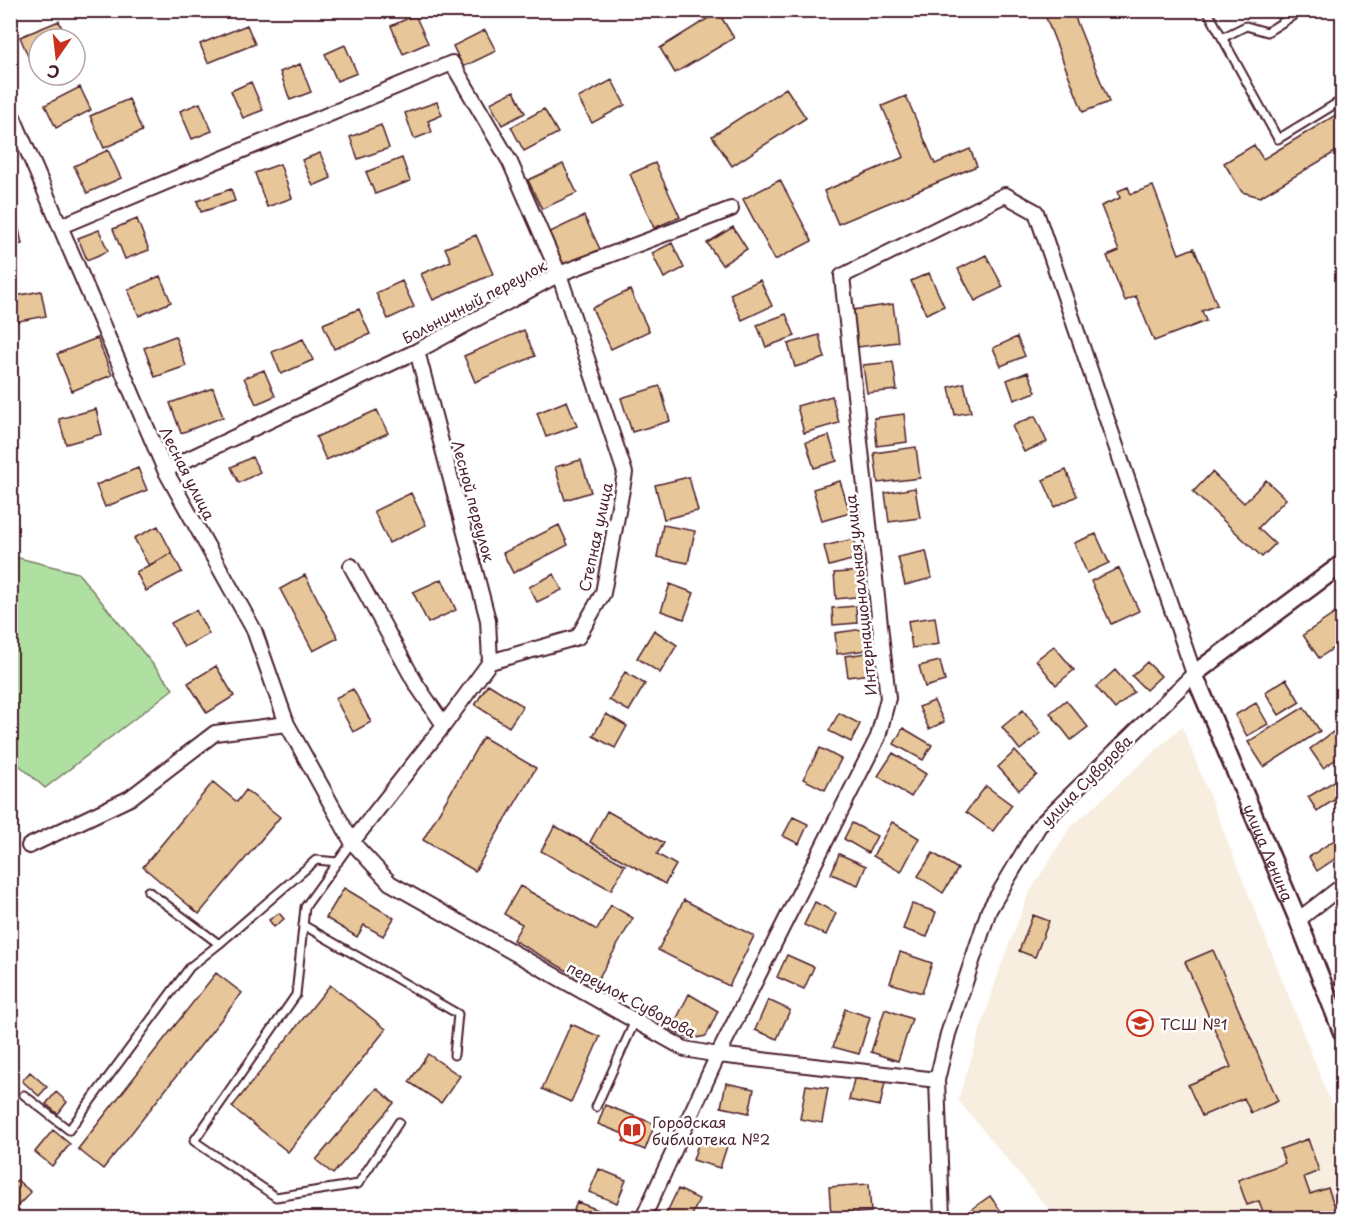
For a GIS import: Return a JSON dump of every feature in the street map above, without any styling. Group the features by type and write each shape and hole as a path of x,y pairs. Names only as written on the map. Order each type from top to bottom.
{"street":[{"name":"Больничный переулок","path":"61,226 452,63 510,162 559,274 417,351 165,470"},
{"name":"Лесная улица","path":"10,110 165,470 254,630 287,724 352,842"},
{"name":"Интернациональная улица","path":"643,1218 718,1055 878,737 888,698 842,276 1005,195 1036,212 1194,674"},
{"path":"559,274 731,209"},
{"name":"Степная улица","path":"490,662 578,637 603,593 625,473 559,274"},
{"name":"Лесной переулок","path":"417,351 488,620 490,662"},
{"name":"улица Суворова","path":"942,1218 937,1080 948,1034 989,910 1039,826 1194,674 1342,564"},
{"path":"351,566 416,684 444,725"},
{"path":"352,842 444,725 490,662"},
{"name":"улица Ленина","path":"1194,674 1298,920 1342,1032"},
{"path":"29,846 130,798 215,733 287,724"},
{"name":"переулок Суворова","path":"352,842 390,884 685,1049 718,1055 937,1080"},
{"path":"1298,920 1342,886"}],"lane":[{"path":"1207,10 1278,139 1342,100"},
{"path":"1222,38 1246,26 1267,32 1302,10"},
{"path":"352,842 305,907 296,995 194,1142 276,1197 358,1184 399,1122"},
{"path":"24,1095 69,1130 190,967 316,860 338,862"},
{"path":"148,891 219,944"},
{"path":"303,925 458,1014 454,1055"},
{"path":"596,1107 635,1021"}],"shaded area":[{"name":"ТСШ №1","path":"1182,726 1342,1131 1342,1218 1056,1218 958,1100 1001,965 1029,893 1069,829"}],"green space":[{"path":"11,556 78,573 173,689 45,788 11,758"}],"building":[{"path":"1043,10 1072,10 1109,102 1083,112"},
{"path":"718,12 734,38 675,73 660,48"},
{"path":"415,15 428,43 403,54 391,26"},
{"path":"59,21 61,27 44,27"},
{"path":"247,25 255,44 208,63 200,44"},
{"path":"485,30 496,51 463,67 453,46"},
{"path":"27,34 27,54 20,37"},
{"path":"345,45 357,73 337,81 325,54"},
{"path":"300,64 311,92 290,100 280,72"},
{"path":"612,80 625,105 592,123 578,98"},
{"path":"251,82 263,110 243,118 231,91"},
{"path":"80,87 91,110 56,128 45,105"},
{"path":"786,88 806,118 732,166 712,136"},
{"path":"514,91 525,113 502,125 490,103"},
{"path":"906,96 935,164 970,149 977,166 838,224 824,191 904,157 882,106"},
{"path":"129,99 142,131 104,148 90,116"},
{"path":"437,102 442,115 428,121 432,132 414,139 405,113"},
{"path":"200,103 212,131 192,139 180,111"},
{"path":"544,109 558,133 524,151 511,127"},
{"path":"1342,111 1342,148 1260,197 1242,192 1224,163 1254,145 1263,159"},
{"path":"381,125 389,148 358,159 350,137"},
{"path":"108,150 121,178 87,193 74,166"},
{"path":"320,153 331,178 313,186 302,160"},
{"path":"402,158 410,181 375,194 366,172"},
{"path":"655,163 680,217 654,228 630,174"},
{"path":"280,164 292,198 267,207 255,173"},
{"path":"563,164 577,193 542,209 528,180"},
{"path":"780,180 812,241 775,260 743,199"},
{"path":"1153,186 1179,254 1194,248 1217,305 1202,311 1206,321 1154,341 1136,296 1125,301 1107,256 1119,251 1101,206 1120,198 1118,191 1128,187 1131,194"},
{"path":"231,189 235,201 201,212 197,201"},
{"path":"15,210 22,244 10,247 10,211"},
{"path":"584,216 600,249 565,267 548,233"},
{"path":"137,219 149,250 125,259 113,229"},
{"path":"733,227 747,249 722,265 707,243"},
{"path":"99,230 108,251 87,260 78,238"},
{"path":"476,235 493,274 433,300 421,274 451,261 445,248"},
{"path":"672,243 684,268 664,278 652,253"},
{"path":"986,255 1003,287 975,301 958,269"},
{"path":"929,273 944,306 926,314 911,281"},
{"path":"160,276 171,302 139,316 128,290"},
{"path":"760,280 772,306 742,320 730,294"},
{"path":"402,281 414,307 388,319 376,293"},
{"path":"630,290 649,331 611,349 592,308"},
{"path":"41,291 46,316 14,322 10,297"},
{"path":"893,304 898,342 858,347 853,310"},
{"path":"359,309 370,334 334,349 323,324"},
{"path":"786,314 795,336 766,347 757,325"},
{"path":"524,330 535,356 475,382 464,356"},
{"path":"819,335 825,358 795,367 788,344"},
{"path":"175,336 186,366 155,377 144,348"},
{"path":"1017,337 1025,356 1001,366 993,348"},
{"path":"97,338 112,375 72,391 57,354"},
{"path":"303,339 313,360 281,374 272,352"},
{"path":"893,362 897,390 867,393 863,365"},
{"path":"264,370 275,396 256,404 244,378"},
{"path":"1028,372 1036,392 1014,400 1007,380"},
{"path":"964,383 971,412 955,415 949,387"},
{"path":"660,386 670,421 632,432 621,398"},
{"path":"213,388 223,417 181,433 170,403"},
{"path":"832,396 839,423 804,433 797,406"},
{"path":"567,401 577,426 546,437 537,413"},
{"path":"96,409 102,434 66,444 59,419"},
{"path":"377,410 388,433 326,460 316,437"},
{"path":"904,414 907,442 877,446 874,418"},
{"path":"1035,416 1047,442 1024,452 1012,426"},
{"path":"829,436 837,461 814,468 806,442"},
{"path":"916,447 920,478 878,483 874,453"},
{"path":"252,457 260,472 239,483 231,467"},
{"path":"581,460 591,492 565,500 555,467"},
{"path":"138,468 147,490 105,507 96,485"},
{"path":"1066,470 1077,496 1055,507 1043,480"},
{"path":"1212,472 1244,503 1266,480 1286,499 1258,528 1275,544 1262,557 1193,492"},
{"path":"689,477 698,511 664,519 655,485"},
{"path":"840,481 850,513 822,521 813,489"},
{"path":"915,488 920,518 889,522 885,493"},
{"path":"411,493 426,525 389,543 374,511"},
{"path":"559,525 568,545 513,573 503,553"},
{"path":"663,525 695,531 688,563 657,557"},
{"path":"158,526 172,553 149,566 134,538"},
{"path":"1096,534 1109,563 1087,573 1074,543"},
{"path":"854,539 859,558 829,566 824,546"},
{"path":"926,551 932,578 905,585 898,557"},
{"path":"172,553 182,572 146,591 136,572"},
{"path":"1119,568 1139,611 1111,624 1091,581"},
{"path":"862,571 864,596 836,599 834,573"},
{"path":"554,574 562,590 537,602 529,587"},
{"path":"305,575 338,638 313,651 280,589"},
{"path":"442,579 456,610 428,623 413,592"},
{"path":"670,584 694,593 684,619 661,611"},
{"path":"856,606 857,623 833,625 832,608"},
{"path":"196,610 209,634 184,647 171,623"},
{"path":"1337,612 1342,620 1342,642 1319,658 1303,635"},
{"path":"935,617 939,644 912,648 908,621"},
{"path":"863,629 866,650 837,654 835,633"},
{"path":"654,630 677,645 660,673 637,658"},
{"path":"1054,646 1074,670 1056,685 1036,660"},
{"path":"867,653 870,674 848,677 845,656"},
{"path":"940,661 945,681 925,687 919,666"},
{"path":"1147,662 1161,676 1146,690 1132,676"},
{"path":"216,666 234,696 207,713 188,683"},
{"path":"1115,670 1134,692 1115,709 1096,687"},
{"path":"625,672 645,684 629,711 609,700"},
{"path":"1286,679 1300,702 1279,715 1265,692"},
{"path":"488,684 523,706 509,727 475,705"},
{"path":"353,689 371,722 353,732 335,698"},
{"path":"1066,700 1088,727 1071,740 1050,713"},
{"path":"934,701 944,722 929,729 919,707"},
{"path":"1256,703 1268,724 1247,736 1235,715"},
{"path":"1304,707 1320,731 1264,767 1248,742"},
{"path":"1023,710 1041,733 1020,750 1002,727"},
{"path":"839,713 860,724 851,742 829,731"},
{"path":"606,714 627,726 615,748 593,736"},
{"path":"1340,727 1342,755 1323,768 1310,749"},
{"path":"903,728 932,745 923,760 894,744"},
{"path":"483,737 536,768 475,871 423,840"},
{"path":"820,748 841,759 825,790 803,779"},
{"path":"1015,751 1037,775 1019,790 998,767"},
{"path":"893,753 926,774 911,797 878,776"},
{"path":"1336,780 1342,795 1317,811 1308,797"},
{"path":"213,782 237,802 246,790 280,817 199,914 143,867"},
{"path":"986,786 1012,805 993,831 966,812"},
{"path":"607,811 664,843 657,854 676,865 665,884 590,842"},
{"path":"793,817 808,824 799,844 783,836"},
{"path":"892,822 919,838 901,872 873,856"},
{"path":"852,823 877,836 868,853 844,839"},
{"path":"555,826 625,865 611,890 541,851"},
{"path":"1342,835 1342,854 1317,871 1309,857"},
{"path":"933,853 958,869 943,893 918,876"},
{"path":"839,854 866,866 858,885 831,874"},
{"path":"520,886 597,930 611,905 633,918 594,986 513,940 522,924 504,914"},
{"path":"344,888 394,918 383,936 364,925 357,937 326,918"},
{"path":"684,900 754,936 729,986 658,950"},
{"path":"815,902 836,913 826,935 804,925"},
{"path":"912,904 936,912 927,937 903,929"},
{"path":"279,913 284,919 274,927 269,920"},
{"path":"1033,915 1049,921 1035,957 1019,951"},
{"path":"1213,950 1278,1101 1251,1113 1244,1098 1202,1116 1188,1085 1231,1067 1185,962"},
{"path":"900,952 932,963 922,993 890,983"},
{"path":"787,955 814,967 804,989 777,977"},
{"path":"216,973 242,993 103,1169 78,1149"},
{"path":"330,985 386,1029 288,1152 232,1107"},
{"path":"689,994 718,1011 706,1036 690,1039 671,1030"},
{"path":"768,1000 790,1010 777,1039 755,1030"},
{"path":"845,1009 870,1017 859,1054 833,1047"},
{"path":"885,1009 912,1019 898,1061 871,1052"},
{"path":"571,1024 600,1037 571,1102 542,1089"},
{"path":"428,1054 460,1076 441,1103 409,1082"},
{"path":"30,1072 47,1087 39,1096 22,1081"},
{"path":"855,1075 885,1082 880,1106 849,1100"},
{"path":"726,1083 754,1089 749,1113 721,1107"},
{"path":"806,1085 828,1088 822,1123 800,1119"},
{"path":"377,1088 394,1103 333,1174 316,1160"},
{"path":"56,1092 67,1102 58,1114 46,1104"},
{"name":"Городская библиотека №2","path":"605,1105 655,1124 645,1150 623,1141 626,1135 598,1124"},
{"path":"53,1130 70,1144 52,1166 35,1152"},
{"path":"701,1135 728,1143 720,1168 693,1160"},
{"path":"1308,1139 1319,1171 1304,1177 1310,1194 1328,1188 1339,1218 1261,1218 1265,1217 1259,1201 1247,1205 1238,1180 1285,1163 1280,1149"},
{"path":"599,1169 626,1180 617,1203 589,1192"},
{"path":"17,1180 31,1192 10,1214 10,1187"},
{"path":"869,1184 871,1212 831,1215 829,1187"},
{"path":"678,1189 699,1199 691,1218 676,1218 666,1214"},
{"path":"990,1196 1006,1218 970,1218 966,1213"},
{"path":"577,1202 612,1215 611,1218 571,1218"}],"place":[{"name":"ТСШ №1","path":"1140,1023"},
{"name":"Городская библиотека №2","path":"632,1130"}]}
